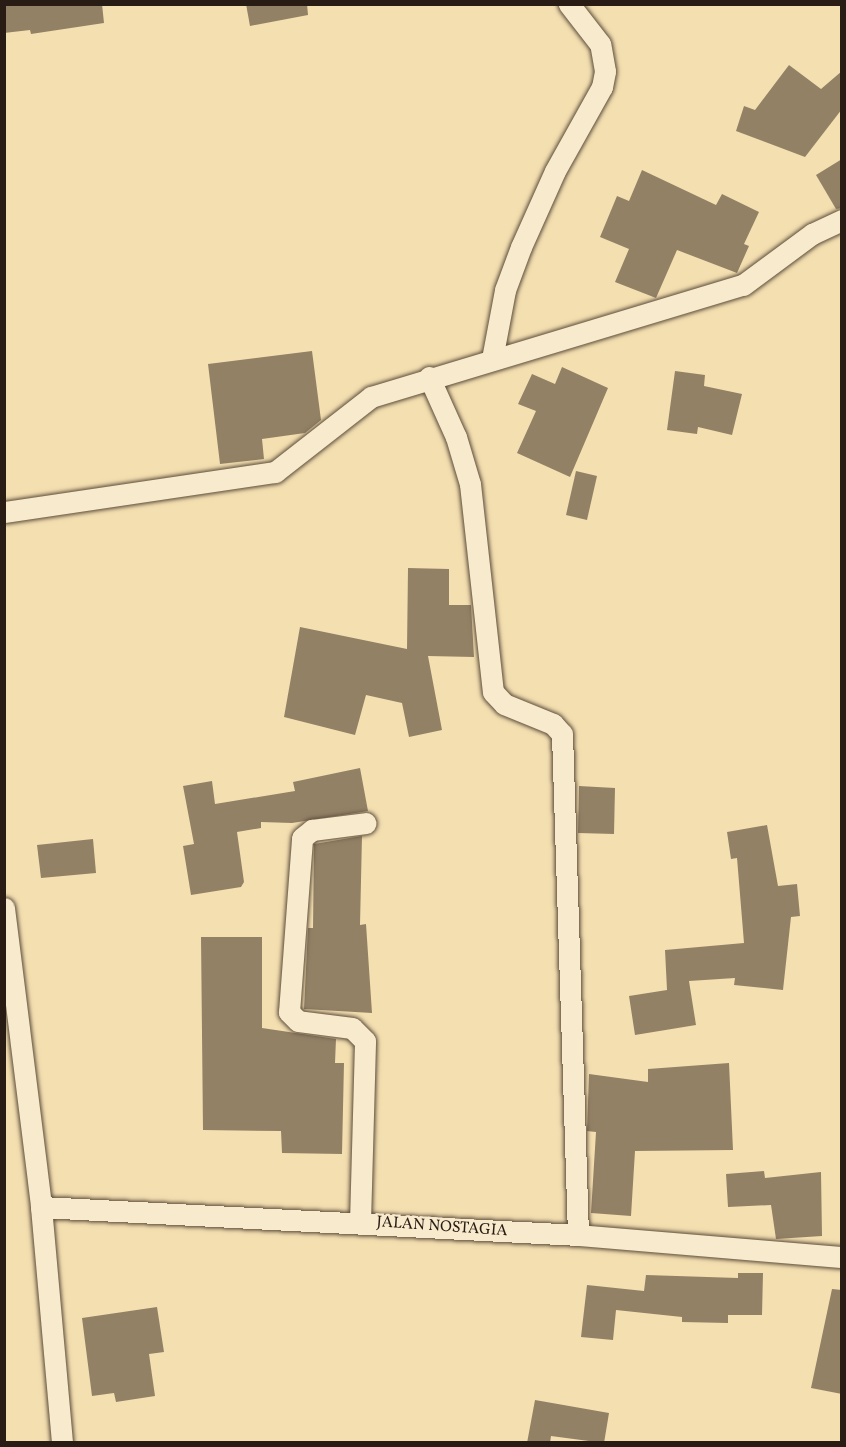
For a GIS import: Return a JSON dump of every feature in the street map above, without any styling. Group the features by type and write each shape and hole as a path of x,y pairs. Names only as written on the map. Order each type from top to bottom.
{"street":[{"path":"492,359 505,290 521,247 555,171 602,87 605,71 600,44 569,4"},
{"path":"4,512 262,477 289,463 371,397 429,377 743,285 812,234 842,220"},
{"path":"429,377 456,437 470,484 492,692 504,704 553,724 562,734 578,1235"},
{"path":"360,1222 365,1041 352,1028 298,1021 289,1012 302,838 312,830 366,823"},
{"path":"4,908 42,1207 62,1443"},
{"name":"JALAN NOSTAGIA","path":"42,1207 578,1235 842,1257"}],"building":[{"path":"4,4 102,4 104,23 31,34 30,30 4,33"},
{"path":"246,4 307,4 308,15 250,26"},
{"path":"789,65 821,89 842,71 842,109 805,157 736,131 744,106 755,110"},
{"path":"842,159 842,208 836,209 816,175"},
{"path":"642,170 716,205 722,194 759,212 744,244 749,246 737,273 677,250 656,298 615,282 629,249 600,237 617,196 629,201"},
{"path":"312,351 321,420 305,433 262,439 264,459 220,464 208,364"},
{"path":"562,367 608,388 570,477 517,453 536,411 518,404 532,374 555,384"},
{"path":"675,371 705,375 704,386 742,394 732,435 698,427 697,434 667,430"},
{"path":"576,471 597,476 587,520 566,515"},
{"path":"408,568 449,569 449,605 471,605 474,657 428,656 442,730 409,737 402,703 366,695 355,735 284,717 300,627 407,649"},
{"path":"360,768 368,811 292,823 261,822 261,828 237,832 244,882 241,887 191,895 183,846 194,844 183,786 212,781 215,804 295,791 293,782"},
{"path":"579,786 615,788 614,834 578,833"},
{"path":"767,825 778,886 797,884 800,916 791,917 783,990 734,985 735,978 689,981 696,1025 635,1035 629,996 667,990 665,950 744,943 737,858 731,859 727,832"},
{"path":"362,836 360,925 366,924 372,1013 304,1009 308,928 313,928 314,844"},
{"path":"93,839 96,873 41,878 37,845"},
{"path":"201,937 262,937 262,1028 336,1039 335,1063 344,1063 342,1154 282,1153 281,1131 203,1130"},
{"path":"729,1063 733,1150 635,1151 631,1216 591,1213 596,1132 587,1131 589,1074 648,1082 648,1069"},
{"path":"764,1171 765,1178 821,1172 822,1236 776,1239 771,1205 728,1207 726,1174"},
{"path":"738,1273 763,1273 762,1315 728,1315 728,1323 682,1322 682,1317 616,1310 613,1340 581,1337 587,1285 644,1291 646,1275 738,1278"},
{"path":"832,1289 842,1290 842,1394 811,1388"},
{"path":"157,1307 164,1352 149,1354 155,1396 116,1402 114,1393 92,1396 82,1318"},
{"path":"535,1400 609,1413 604,1443 551,1436 550,1443 527,1443"}]}
